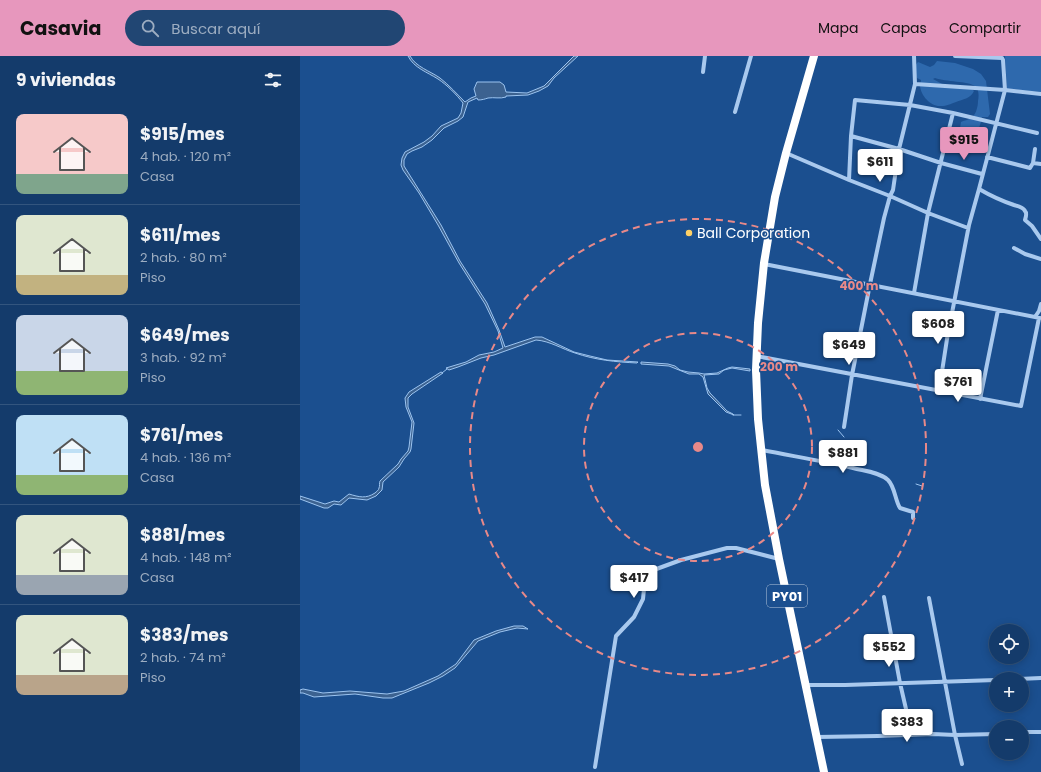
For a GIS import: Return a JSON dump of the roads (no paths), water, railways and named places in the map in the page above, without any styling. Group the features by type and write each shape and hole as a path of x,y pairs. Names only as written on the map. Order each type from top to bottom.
{"highway":[{"name":"PY01","path":"814,56 775,197 764,263 756,356 758,416 765,485 824,772"}],"street":[{"path":"703,72 705,56"},
{"path":"734,112 751,56"},
{"path":"844,427 852,375 870,284 884,218 893,190 899,149 914,84 914,56"},
{"path":"939,391 968,228 1005,90 1002,58 955,56"},
{"path":"914,84 1041,94"},
{"path":"849,180 854,100 910,105 1037,133"},
{"path":"914,294 928,213 953,114"},
{"path":"851,136 982,174"},
{"path":"987,157 1030,168 1033,163 1035,148"},
{"path":"786,153 928,213 968,228"},
{"path":"1033,163 1041,164"},
{"path":"979,189 1000,200 1024,209 1026,211 1025,220 1032,226 1041,239"},
{"path":"1014,248 1025,254 1041,259"},
{"path":"764,263 1038,318"},
{"path":"756,356 1021,406 1041,304"},
{"path":"980,399 998,310"},
{"path":"761,450 835,464 873,473 887,479 891,484 900,508 913,512 913,518"},
{"path":"595,767 616,636 634,617 643,599 645,579 651,572 681,560 727,548 736,548 779,559"},
{"path":"884,597 900,684 912,735"},
{"path":"929,598 946,681 955,735 962,764"},
{"path":"1029,679 1041,678"},
{"path":"806,685 900,684 989,680"},
{"path":"1029,732 1041,732"},
{"path":"818,737 989,734"}],"waterway":[{"path":"442,373 447,369"},
{"path":"733,415 741,415"},
{"path":"838,430 844,437"},
{"path":"916,484 922,486"}],"place":[{"name":"Ball Corporation","path":"689,233"}]}
